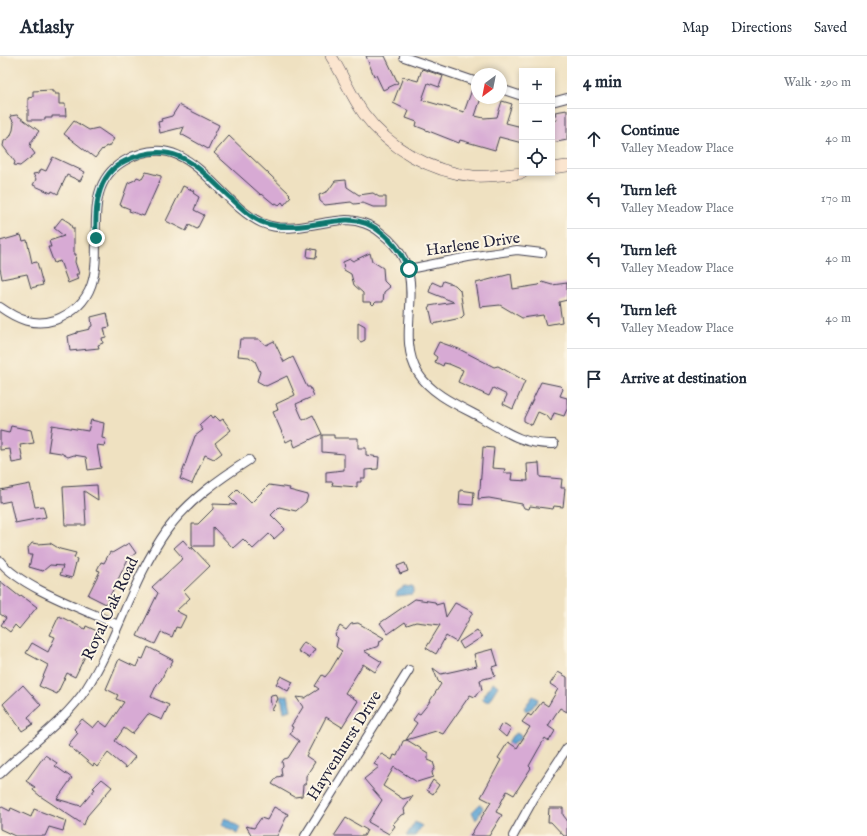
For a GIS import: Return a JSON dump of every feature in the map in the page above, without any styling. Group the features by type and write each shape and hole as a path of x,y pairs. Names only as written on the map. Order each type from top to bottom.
{"main road":[{"path":"331,56 365,115 392,143 429,165 461,174 497,176 519,173"},
{"path":"555,168 567,166"}],"street":[{"path":"404,57 471,80"},
{"path":"507,91 519,95"},
{"path":"555,101 567,98"},
{"path":"0,307 25,321 39,323 49,322 66,315 78,307 87,295 95,272 96,210 102,185 122,162 148,152 170,153 184,158 197,166 245,212 262,223 280,227 295,227 346,220 362,222 389,238 400,251 409,269 409,338 412,361 424,382 447,399 520,440 537,445 554,444"},
{"name":"Harlene Drive","path":"409,269 468,257 517,250 542,253"},
{"name":"Royal Oak Road","path":"0,774 58,720 85,691 101,665 148,562 167,531 180,515 198,498 249,460"},
{"path":"0,561 14,576 32,586 118,625"},
{"name":"Hayvenhurst Drive","path":"305,836 409,670"},
{"path":"512,836 534,798 567,748"}],"water":[{"path":"405,586 413,587 414,590 412,594 396,596 397,592"},
{"path":"493,682 498,686 488,702 482,699"},
{"path":"288,695 291,710 284,712 281,696"},
{"path":"533,696 538,700 532,708 526,711 524,708"},
{"path":"516,733 521,735 521,739 511,744 508,743 512,736"},
{"path":"479,805 483,808 476,820 472,812"},
{"path":"226,818 241,828 237,834 222,824"},
{"path":"415,822 422,826 415,836 406,836"}],"building":[{"path":"366,56 385,56 398,83 383,90 376,75 374,76"},
{"path":"422,69 443,76 439,87 428,83 422,100 464,112 471,93 471,104 479,104 475,116 484,118 497,117 501,104 507,104 507,102 512,104 506,123 519,126 519,142 499,137 495,150 460,140 459,143 416,126 417,122 406,118 409,111 393,103 403,77 418,81"},
{"path":"52,90 55,94 59,94 59,104 65,104 66,116 52,116 52,118 45,118 45,120 28,120 28,98 33,97 33,91"},
{"path":"179,105 219,125 208,149 181,134 184,127 160,133 158,122 162,121 161,119 172,116"},
{"path":"567,110 567,140 555,142 555,120 557,120 555,112"},
{"path":"17,115 39,131 31,142 30,147 35,154 20,166 14,165 15,162 3,146 4,141 10,137 13,130 14,123 10,116"},
{"path":"74,121 89,130 98,128 114,139 108,147 106,146 103,150 102,149 95,158 64,134"},
{"path":"229,136 290,194 289,195 291,197 284,205 282,202 279,205 276,203 274,204 262,194 261,195 214,153"},
{"path":"53,157 85,172 80,181 67,175 58,194 52,191 51,193 33,185 36,179 33,174 39,173 41,169 46,171"},
{"path":"146,172 161,176 161,178 144,216 129,211 130,209 120,205 128,183 135,180 137,177 142,179"},
{"path":"346,180 347,187 359,195 373,193 379,197 386,197 386,207 373,207 363,203 354,204 351,202 325,205 320,201 319,195 328,191 335,181"},
{"path":"183,186 194,191 193,193 199,197 194,210 204,215 197,229 189,225 186,231 166,221"},
{"path":"62,218 70,223 72,228 74,228 74,254 76,254 75,262 79,274 76,274 78,279 68,283 60,261 54,263 48,247 51,247 49,241 64,236 54,228"},
{"path":"21,235 23,241 27,240 32,263 37,262 43,285 31,288 27,274 2,279 0,268 0,241"},
{"path":"308,248 317,250 316,258 307,257"},
{"path":"370,253 372,261 383,268 384,281 390,287 384,292 383,302 376,302 373,305 370,302 363,302 363,293 354,285 351,274 344,270 343,262 350,259 353,261"},
{"path":"511,274 513,289 539,285 542,282 552,285 567,283 567,300 559,302 562,322 546,325 543,315 522,318 500,305 480,307 476,283"},
{"path":"443,281 455,285 460,290 464,315 461,318 433,324 429,306 454,302 429,292 432,282 441,286"},
{"path":"107,313 110,327 104,328 106,337 102,338 103,343 98,345 99,348 70,351 68,336 90,329 92,326 91,317"},
{"path":"358,322 365,326 365,340 361,342 358,340"},
{"path":"240,339 258,339 266,345 274,341 284,362 293,357 307,387 310,387 314,396 296,404 303,420 313,415 322,434 295,447 292,439 286,442 273,412 278,410 276,404 295,395 287,376 266,386 257,381 260,372 255,361 249,357 238,356"},
{"path":"439,342 459,349 494,367 498,366 525,381 513,409 503,404 507,395 493,388 489,396 458,382 463,370 449,364 444,363 443,366 435,362 437,357 433,354"},
{"path":"541,382 560,386 563,389 560,396 567,398 567,409 564,416 554,413 551,421 547,416 538,412 532,425 524,421 524,418"},
{"path":"210,415 212,418 215,416 220,421 223,419 231,430 215,443 222,453 214,459 205,455 192,484 180,479 195,436 203,430 199,425"},
{"path":"91,420 104,423 102,438 106,439 104,446 97,445 101,468 88,470 86,457 74,455 68,457 61,453 48,451 52,425 88,431"},
{"path":"11,426 31,430 34,443 20,445 23,461 12,463 10,449 0,450 0,431 9,433"},
{"path":"322,435 334,435 334,438 358,438 358,448 366,448 366,455 379,457 378,469 365,470 365,478 361,478 361,482 357,482 357,487 332,485 333,482 326,482 326,472 344,470 344,454 322,452"},
{"path":"483,447 494,448 492,468 505,469 504,473 512,473 511,480 528,481 527,464 539,463 540,477 562,479 561,488 565,488 563,507 554,506 553,509 530,506 529,509 524,508 522,504 489,498 478,499"},
{"path":"30,484 35,507 43,506 46,517 15,523 10,501 0,503 0,490"},
{"path":"97,485 98,500 84,491 86,525 65,525 63,487"},
{"path":"269,485 290,488 289,490 308,495 306,502 296,511 279,507 271,515 285,529 274,539 269,534 253,549 243,539 233,548 213,527 213,546 192,546 192,524 198,524 213,509 213,504 237,505 229,497 237,489 251,503"},
{"path":"460,490 474,492 473,505 459,504"},
{"path":"183,540 192,550 192,547 210,566 184,591 190,598 176,611 186,616 180,628 176,627 172,637 161,632 155,644 137,636 158,593 152,587 181,560 182,557 174,548"},
{"path":"32,543 50,543 60,549 76,553 74,558 77,559 72,578 60,575 63,566 50,565 43,571 29,567 32,555 29,555 28,548"},
{"path":"129,543 136,553 128,559 106,604 88,595 100,571 97,570 101,562 104,563 110,552 112,553"},
{"path":"405,563 408,571 400,574 397,566"},
{"path":"0,581 20,597 21,595 37,607 19,629 15,625 10,632 1,625 6,618 0,614"},
{"path":"415,599 435,602 436,605 443,603 446,617 455,603 473,612 456,642 446,636 436,654 426,648 440,625 416,622 407,625 405,622 388,634 380,623"},
{"path":"59,616 85,629 86,626 97,631 75,677 67,673 57,694 39,686 48,665 26,653 32,643 48,652 55,637 50,635"},
{"path":"358,623 384,638 380,641 379,646 364,651 382,662 375,672 363,664 345,693 358,701 342,727 326,717 306,756 315,762 306,776 306,783 303,785 302,796 295,797 272,784 277,777 282,776 282,762 284,759 288,758 299,741 290,734 293,727 291,726 303,707 296,697 305,698 319,689 315,686 322,675 325,677 330,671 342,651 336,647 338,638 335,635 340,626 346,630 351,624"},
{"path":"477,630 482,637 463,649 459,642"},
{"path":"304,642 315,649 309,658 298,651"},
{"path":"148,647 173,660 169,668 167,667 151,697 169,705 162,720 148,714 132,734 124,728 115,741 135,757 126,768 108,753 97,767 94,764 93,766 68,745 78,733 74,729 82,719 93,728 99,721 107,727 124,702 116,699 118,695 106,689 119,659 136,667 140,658 143,659"},
{"path":"493,649 498,665 492,667 495,676 480,680 482,690 479,691 475,697 470,695 443,734 436,731 406,740 417,723 413,720 428,704 441,684 438,681 433,668 441,674 477,666 474,654"},
{"path":"558,672 567,677 567,712 560,708 555,715 548,726 555,731 549,741 545,738 529,766 531,768 514,795 507,791 496,812 502,815 489,836 470,836 491,802 481,797 501,760 498,758 508,742 517,748 530,727 522,722 528,714 531,716 542,702 548,706 558,689 550,684"},
{"path":"281,676 293,682 288,691 276,684"},
{"path":"23,685 41,705 28,717 33,724 22,731 3,704"},
{"path":"276,694 278,699 272,710 270,698 271,695"},
{"path":"505,724 511,728 506,737 498,730 501,725"},
{"path":"407,740 428,753 428,760 433,762 435,768 432,772 433,777 417,782 394,767 383,786 403,799 413,796 404,809 405,814 401,815 393,824 395,826 389,834 368,822 382,800 364,779 379,767 374,764 379,756 382,754 392,760 394,755 397,756 403,741"},
{"path":"45,755 57,763 55,766 72,778 57,799 81,806 95,789 93,788 102,779 112,787 87,816 84,825 40,796 33,790 35,787 26,781"},
{"path":"433,780 439,785 433,794 427,790"},
{"path":"0,806 10,811 11,808 31,817 34,809 66,821 63,831 49,827 45,836 15,836 0,829"},
{"path":"274,807 288,814 277,836 252,836 246,826 254,828 261,818 267,820"},
{"path":"549,808 563,808 563,815 567,820 567,836 564,836 551,822 548,822"},
{"path":"346,818 367,830 364,836 334,836"}],"route":[{"path":"96,238 95,222 98,194 107,177 122,162 142,153 161,152 170,153 184,158 197,166 245,212 262,223 280,227 295,227 346,220 362,222 389,238 400,251 409,269"}]}
